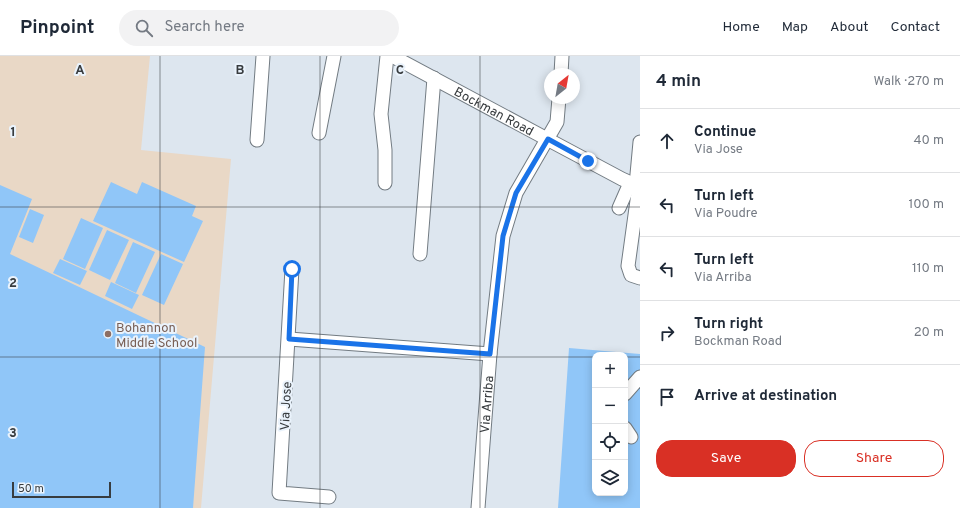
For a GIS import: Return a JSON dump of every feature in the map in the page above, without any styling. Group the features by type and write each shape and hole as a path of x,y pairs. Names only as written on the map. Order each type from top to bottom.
{"street":[{"path":"257,140 263,56"},
{"path":"318,133 334,56"},
{"path":"385,183 385,150 381,114 387,56"},
{"name":"Bockman Road","path":"392,56 636,185"},
{"path":"561,68 562,56"},
{"path":"420,254 434,78"},
{"name":"Via Arriba","path":"478,508 490,354 503,236 516,193 557,122 558,104"},
{"path":"640,142 628,266 631,275 640,278"},
{"path":"619,208 636,185"},
{"name":"Via Jose","path":"292,269 279,493 329,497"},
{"path":"289,339 490,354"},
{"path":"628,391 640,377"}],"shaded area":[{"name":"Bohannon Middle School","path":"0,56 150,56 141,150 231,159 201,508 0,508"},
{"path":"111,182 137,194 142,182 196,206 192,216 203,221 184,262 93,221"},
{"path":"0,185 32,199 10,254 205,347 193,508 0,508"},
{"path":"30,209 44,215 33,243 19,237"},
{"path":"81,218 103,228 85,269 63,259"},
{"path":"107,230 129,240 110,280 89,270"},
{"path":"133,242 155,252 136,293 115,283"},
{"path":"161,254 183,264 164,305 142,295"},
{"path":"60,259 87,271 80,285 53,273"},
{"path":"111,282 139,295 132,309 105,296"},
{"path":"569,348 616,352 592,352 592,496 628,496 628,353 640,354 640,508 558,508"}],"place":[{"name":"Bohannon Middle School","path":"108,334"}],"route":[{"path":"292,269 289,339 490,354 503,236 516,193 548,139 588,161"}]}
